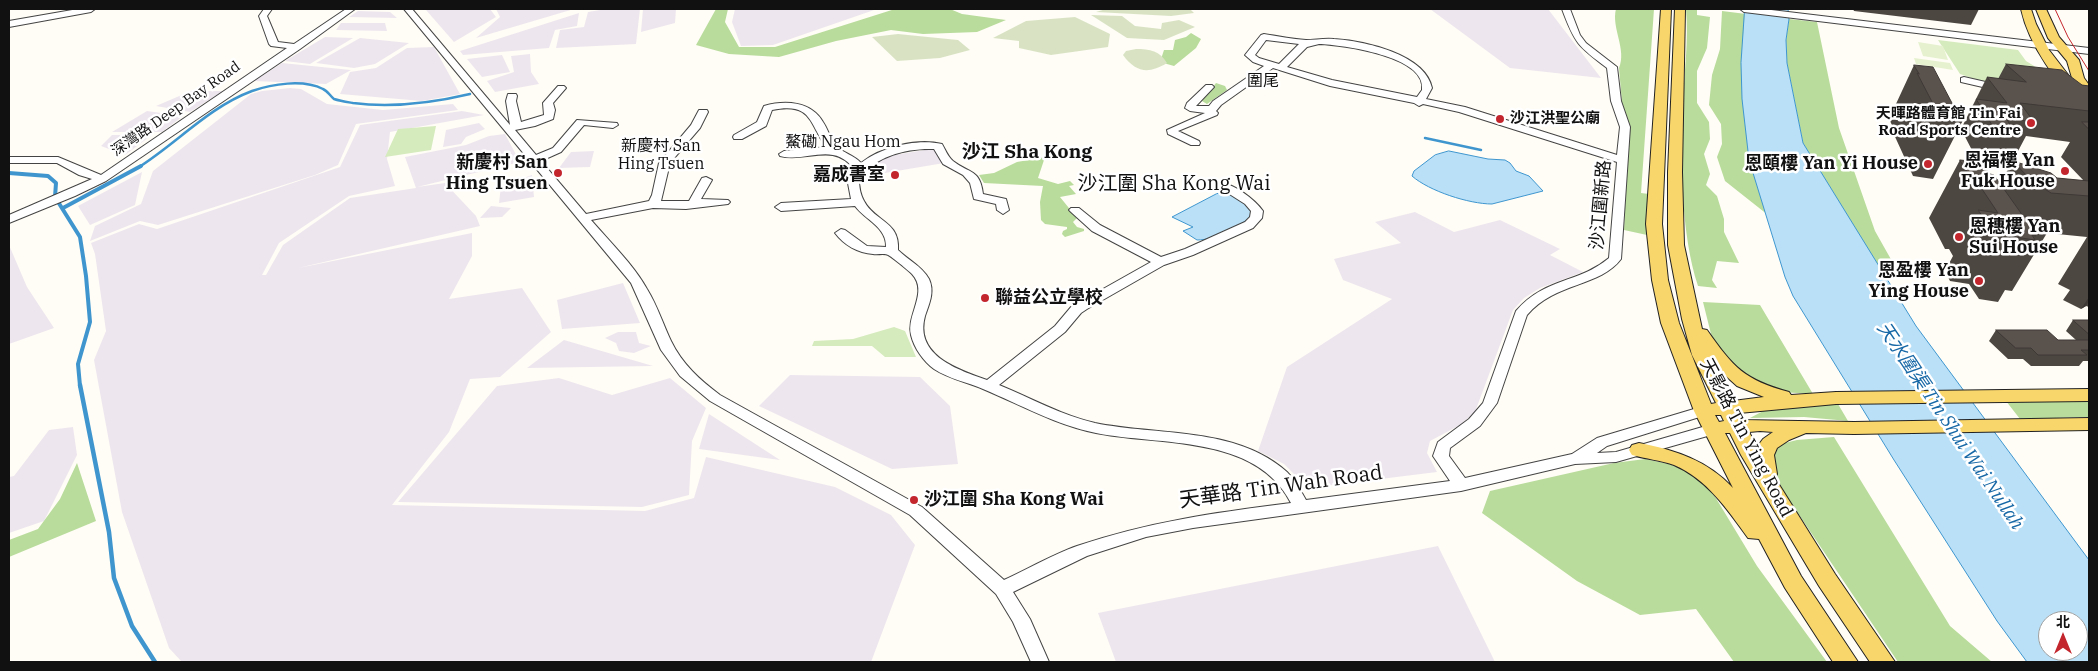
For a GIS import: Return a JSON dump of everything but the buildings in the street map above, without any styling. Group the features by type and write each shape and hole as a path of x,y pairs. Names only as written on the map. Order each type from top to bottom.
{"main road":[{"name":"天影路 Tin Ying Road","path":"1666,9 1654,207 1656,256 1664,298 1676,344 1708,420 1793,582 1846,662"},
{"name":"天影路 Tin Ying Road","path":"1680,9 1675,172 1676,245 1691,319 1701,355 1736,426 1770,487 1827,580 1882,662"},
{"path":"2026,9 2054,45 2076,65 2078,78 2089,110"},
{"path":"2041,9 2054,45 2053,67 2084,96"},
{"path":"1691,319 1718,359 1741,382 1764,393 1808,399"},
{"name":"天華路 Tin Wah Road","path":"1708,420 1727,408 1808,399 2089,395"},
{"name":"天華路 Tin Wah Road","path":"1708,420 1736,426 1854,428 2089,424"},
{"path":"1770,487 1763,462 1764,452 1769,444 1783,434 1820,426"},
{"path":"1639,450 1655,452 1686,462 1714,479 1793,582"}],"street":[{"path":"9,24 91,9"},
{"path":"268,9 263,16 274,44 297,47"},
{"name":"深灣路 Deep Bay Road","path":"9,219 44,206 102,179 351,9"},
{"path":"408,9 512,127 534,160 643,291 667,348 680,367 695,383 715,398 916,511 1002,589 1021,619 1040,662"},
{"name":"沙江圍新路","path":"1461,485 1441,456 1442,446 1472,426 1483,416 1490,404 1521,314 1528,304 1545,292 1603,269 1615,259 1625,127 1616,101 1612,67 1583,45 1576,35 1566,9"},
{"path":"1744,9 1830,17"},
{"path":"1777,9 2089,51"},
{"path":"1310,43 1264,37 1250,55 1256,60 1330,83 1461,110 1622,160"},
{"path":"1209,87 1190,106 1199,110 1212,109 1217,103 1277,66 1305,44 1339,41 1402,57 1416,68 1428,84 1428,88 1419,102"},
{"path":"2054,45 2089,46"},
{"path":"1964,80 1988,87 2011,90"},
{"path":"512,127 531,124 549,117 548,103 561,88"},
{"path":"512,96 512,127"},
{"path":"2062,96 2084,96"},
{"path":"738,137 762,124 768,108 786,106 801,109 814,116 833,150"},
{"path":"1195,144 1172,132 1172,130 1214,113 1215,111 1212,109"},
{"path":"653,204 657,198 664,165 676,147 695,126 702,112"},
{"path":"534,160 557,150 578,121 613,125"},
{"path":"892,251 890,234 858,202 853,183 853,178 859,168 875,158 892,152 938,146 947,162 967,173 976,182 978,197 1002,201 1003,210"},
{"path":"784,154 833,150 851,158 859,168"},
{"path":"9,160 58,160 73,166 82,173 102,179"},
{"path":"693,203 706,180"},
{"path":"989,386 1060,329 1076,310 1160,262 1245,227 1256,218 1257,211 1254,206 1235,191 1224,186"},
{"path":"583,218 653,204 686,205 724,202"},
{"path":"781,207 858,202"},
{"path":"1075,210 1096,228 1160,262"},
{"path":"841,232 857,248 867,251 892,251 916,270 922,279 925,295 916,331 920,343 928,355 954,374 989,386 1083,425 1110,431 1212,445 1250,456 1269,466 1282,477 1302,508"},
{"name":"天華路 Tin Wah Road","path":"1002,589 1081,551 1124,537 1168,526 1461,485 1576,459 1616,457 1639,450 1708,420"},
{"name":"天華路 Tin Wah Road","path":"1576,459 1602,442 1708,420"}],"shaded area":[{"path":"490,9 496,17 454,42 426,10"},
{"path":"496,9 574,9 476,38 500,17"},
{"path":"606,9 640,9 636,44 556,48 560,30 584,27 588,12"},
{"path":"643,9 676,9 675,23 641,32"},
{"path":"735,9 877,9 773,45 741,46 732,22"},
{"path":"1430,9 1548,9 1601,78 1510,68"},
{"path":"358,11 390,12 397,18 349,17"},
{"path":"579,13 577,26 555,30 549,48 463,55 460,51"},
{"path":"341,23 385,23 387,31 336,30"},
{"path":"325,37 353,38 310,64 285,61"},
{"path":"360,38 409,43 375,64 354,68 316,63"},
{"path":"434,47 460,94 422,101 340,94 350,72 376,68 407,48"},
{"path":"530,54 531,72 539,84 495,92 487,81 514,72 511,56"},
{"path":"502,55 510,72 482,77 467,59"},
{"path":"282,63 351,70 326,84 254,81"},
{"path":"290,88 301,89 327,104 383,110 453,104 458,110 356,124 338,165 315,175 158,225 140,221 90,241 95,226 141,204 153,171 251,94"},
{"path":"191,91 223,91 190,112 156,106"},
{"path":"147,111 183,116 162,132 112,132"},
{"path":"462,111 484,115 390,132 387,159 395,186 349,196 279,243 262,275 266,275 283,245 350,198 416,188 405,157 466,145 489,136 505,134 520,162 417,187 445,183 476,216 480,226 298,268 472,233 472,256 449,299 522,288 551,332 500,377 470,379 449,432 392,505 645,511 694,498 706,457 835,487 891,515 915,545 871,662 182,662 169,648 122,512 94,360 106,331 95,254 91,243 139,224 157,229 340,167 360,125"},
{"path":"479,123 485,129 466,137 461,144 443,147 446,130"},
{"path":"112,135 152,135 125,155 101,146"},
{"path":"937,148 944,163 873,175 867,165 888,156"},
{"path":"594,151 590,167 559,168 571,152"},
{"path":"142,172 135,205 90,225 78,206"},
{"path":"532,175 534,197 499,203 501,186"},
{"path":"491,206 511,208 502,217 480,218"},
{"path":"1415,212 1454,232 1500,220 1560,249 1550,255 1583,272 1540,288 1524,298 1513,310 1475,412 1460,425 1430,441 1427,453 1437,472 1308,488 1284,464 1258,451 1287,367 1392,299 1343,280 1334,259 1401,243 1375,222"},
{"path":"9,245 27,287 54,328 9,344"},
{"path":"623,283 640,323 562,329 557,300"},
{"path":"618,332 636,332 639,343 651,346 634,353 619,351 616,343 605,338"},
{"path":"564,340 653,366 527,368"},
{"path":"790,375 920,377 950,406 958,464 892,469 759,406"},
{"path":"559,378 612,395 670,378 706,408 692,441 689,495 642,507 398,502 497,386"},
{"path":"709,414 780,460 699,449"},
{"path":"73,427 77,455 44,521 9,533 9,477 14,476 49,430"},
{"path":"1438,546 1495,662 1116,662 1098,613"}],"green space":[{"path":"716,9 728,9 725,22 739,47 775,47 895,9 950,9 962,14 1006,20 977,32 923,34 891,30 836,41 779,57 729,54 696,45"},
{"path":"1106,9 1190,9 1194,13 1171,16 1096,12"},
{"path":"1616,9 1654,9 1641,193 1649,194 1647,235 1624,230 1627,161 1619,68 1621,53 1615,24"},
{"path":"1686,9 1697,10 1697,15 1710,17 1707,48 1697,71 1697,103 1709,122 1710,139 1704,154 1710,174 1706,185 1717,196 1724,219 1724,232 1739,263 1717,261 1712,280 1717,288 1698,286 1692,266 1685,220 1682,149 1687,45"},
{"path":"1722,11 1746,14 1741,63 1749,160 1768,215 1725,181 1717,157 1722,144 1721,124 1709,105 1712,75 1720,49"},
{"path":"1091,15 1122,16 1135,26 1161,29 1162,23 1179,20 1195,27 1164,40 1127,38"},
{"path":"1075,17 1110,34 1108,47 1051,55 1019,48 1019,41 993,38 1026,21"},
{"path":"1789,19 1817,22 1839,128 1875,231 1897,270 1879,268 1803,143 1787,63 1786,40"},
{"path":"1191,33 1201,39 1196,48 1174,66 1160,62 1164,50 1173,50 1175,40 1186,37"},
{"path":"898,34 958,40 970,50 940,58 897,61 872,37"},
{"path":"1938,40 2018,50 2026,61 2039,69 2053,86 1983,82 1960,74"},
{"path":"1918,42 1943,46 1948,60 1923,56"},
{"path":"1136,49 1154,51 1167,63 1149,70 1138,68 1123,55 1126,51"},
{"path":"1914,58 1950,63 1953,70 1916,64"},
{"path":"1216,83 1225,86 1227,90 1207,104 1202,101"},
{"path":"436,126 431,150 385,157 398,129"},
{"path":"1045,157 1038,178 1058,184 1070,181 1074,185 1069,186 1076,194 1060,197 1077,218 1073,222 1077,227 1084,229 1084,231 1065,237 1062,234 1067,227 1045,224 1041,220 1040,202 1043,186 984,183 979,175 994,173 1017,162"},
{"path":"1703,302 1760,305 1813,394 1781,392 1763,388 1724,358 1711,334"},
{"path":"894,327 905,331 916,357 885,357 872,346 812,346 814,341 853,339"},
{"path":"2089,400 2089,417 2020,419 2006,401"},
{"path":"1838,404 1848,421 1804,417 1750,418 1765,410"},
{"path":"1834,437 1950,626 1992,662 1898,662 1787,497 1774,473 1773,453 1781,444 1797,440"},
{"path":"1645,459 1669,464 1692,473 1711,490 1757,566 1827,662 1734,662 1696,609 1640,615 1577,581 1482,513 1490,491 1614,463"},
{"path":"77,463 96,521 9,557 9,540 38,529 60,499"}],"water":[{"name":"天水圍渠 Tin Shui Wai Nullah","path":"1745,9 1788,9 1787,63 1803,143 1916,326 2089,560 2089,662 2027,662 1997,621 1894,460 1793,296 1785,277 1749,160 1742,99 1741,63"},
{"path":"1449,151 1488,159 1505,160 1516,171 1529,176 1543,191 1492,204 1472,202 1428,187 1412,176 1414,171 1435,155"},
{"path":"1228,191 1252,208 1252,216 1226,232 1212,238 1197,240 1183,231 1193,227 1172,217 1216,194"}],"waterway":[{"path":"139,167 222,106 252,91 269,86 306,84 325,90 334,99 341,101 382,105 412,104 470,94"},
{"path":"1425,138 1481,150"},
{"path":"63,208 141,166"},
{"path":"9,173 48,176 56,183 55,197 80,237 90,322 78,364 80,386"},
{"path":"80,385 109,532 114,578 132,626 155,662"}],"tram line":[{"path":"2055,9 2068,37 2089,71"}],"place":[{"name":"沙江洪聖公廟","path":"1500,119"},
{"name":"天暉路體育館 Tin Fai Road Sports Centre","path":"2031,123"},
{"name":"恩頤樓 Yan Yi House","path":"1928,164"},
{"name":"恩福樓 Yan Fuk House","path":"2065,171"},
{"name":"新慶村 San Hing Tsuen","path":"558,173"},
{"name":"嘉成書室","path":"895,175"},
{"name":"恩穗樓 Yan Sui House","path":"1959,237"},
{"name":"恩盈樓 Yan Ying House","path":"1979,281"},
{"name":"聯益公立學校","path":"985,298"},
{"name":"沙江圍 Sha Kong Wai","path":"914,500"}],"district":[{"name":"圍尾","path":"1263,81"},
{"name":"鰲磡 Ngau Hom","path":"843,142"},
{"name":"沙江 Sha Kong","path":"1027,153"},
{"name":"新慶村 San Hing Tsuen","path":"661,155"},
{"name":"沙江圍 Sha Kong Wai","path":"1174,184"}]}
